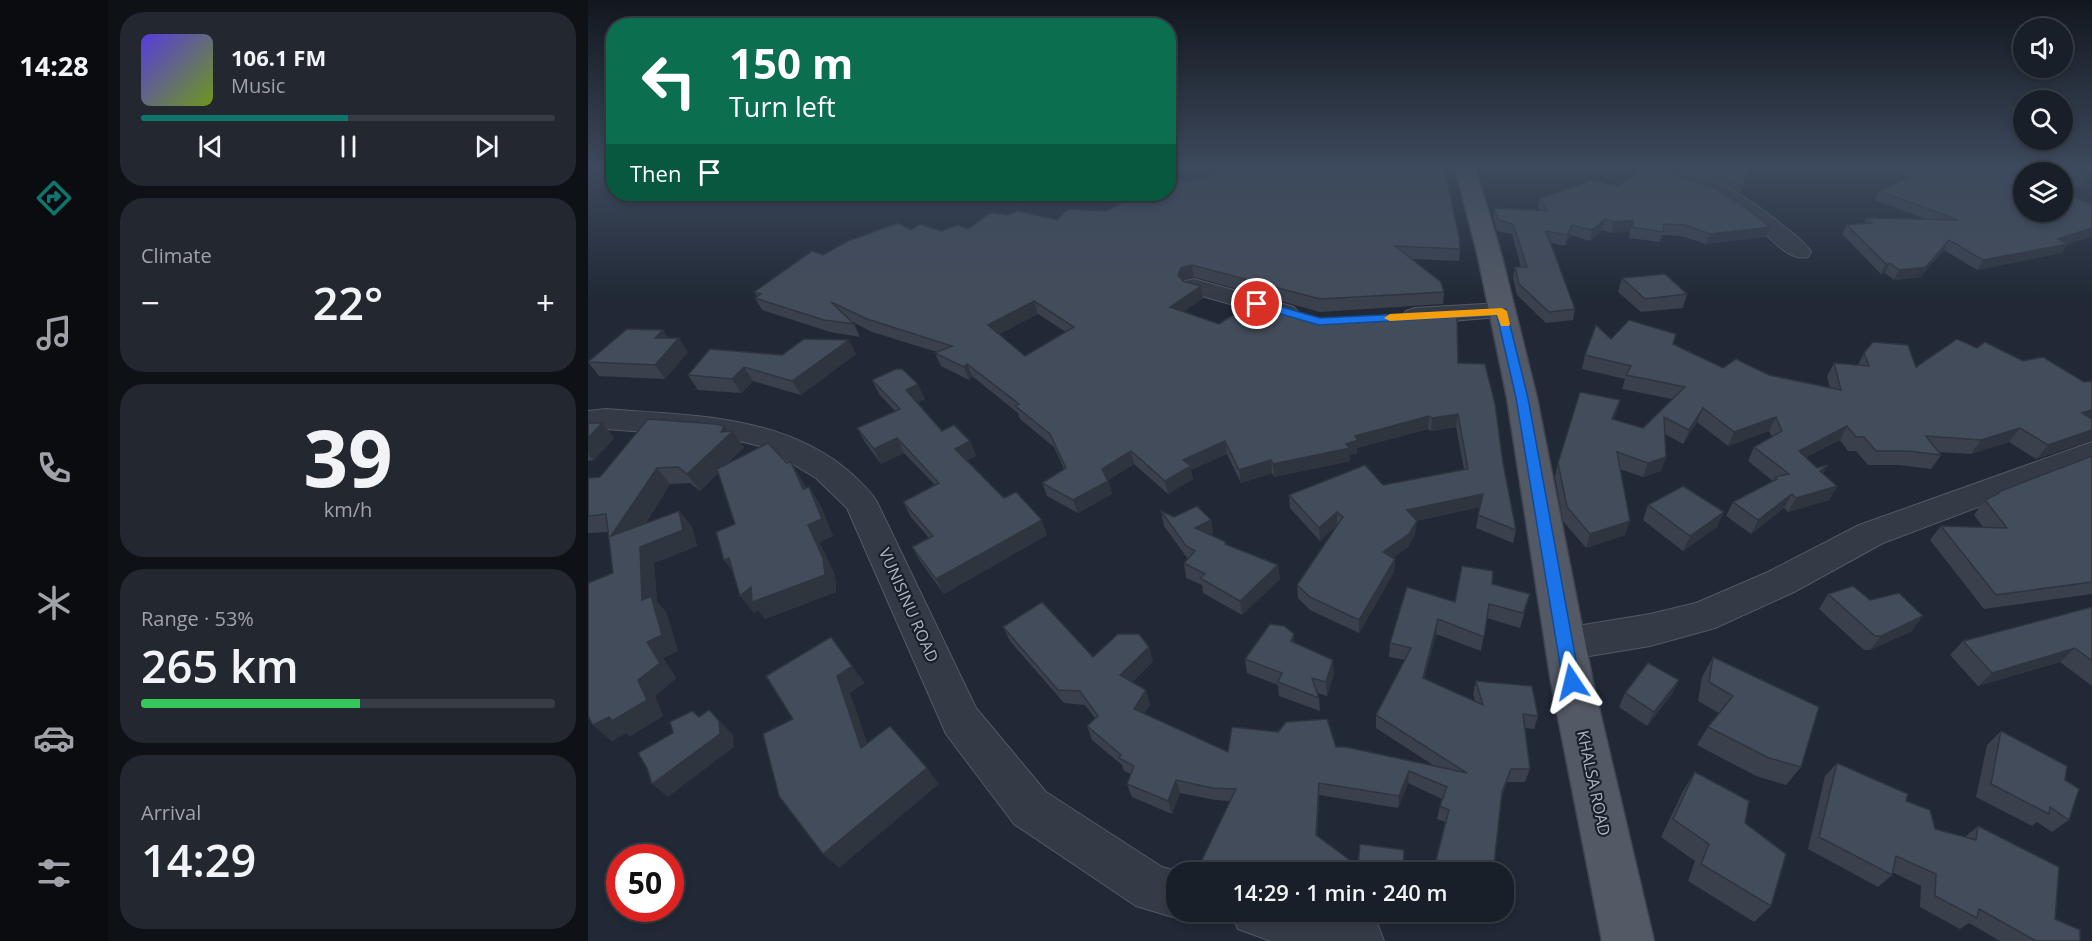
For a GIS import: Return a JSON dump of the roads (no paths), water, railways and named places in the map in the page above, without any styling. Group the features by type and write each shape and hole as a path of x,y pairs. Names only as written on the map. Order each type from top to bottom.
{"main road":[{"name":"KHALSA ROAD","path":"1478,211 1522,398 1565,644 1628,941"}],"street":[{"path":"1750,211 1800,252"},
{"path":"1194,285 1308,318"},
{"path":"1388,318 1502,311"},
{"name":"VUNISINU ROAD","path":"588,421 606,419 727,428 774,440 827,470 861,502 961,721 1030,808 1153,889 1166,892"},
{"path":"1565,644 1650,630 1702,616 1781,582 1872,534 2092,452"},
{"path":"1291,922 1359,941"}]}
